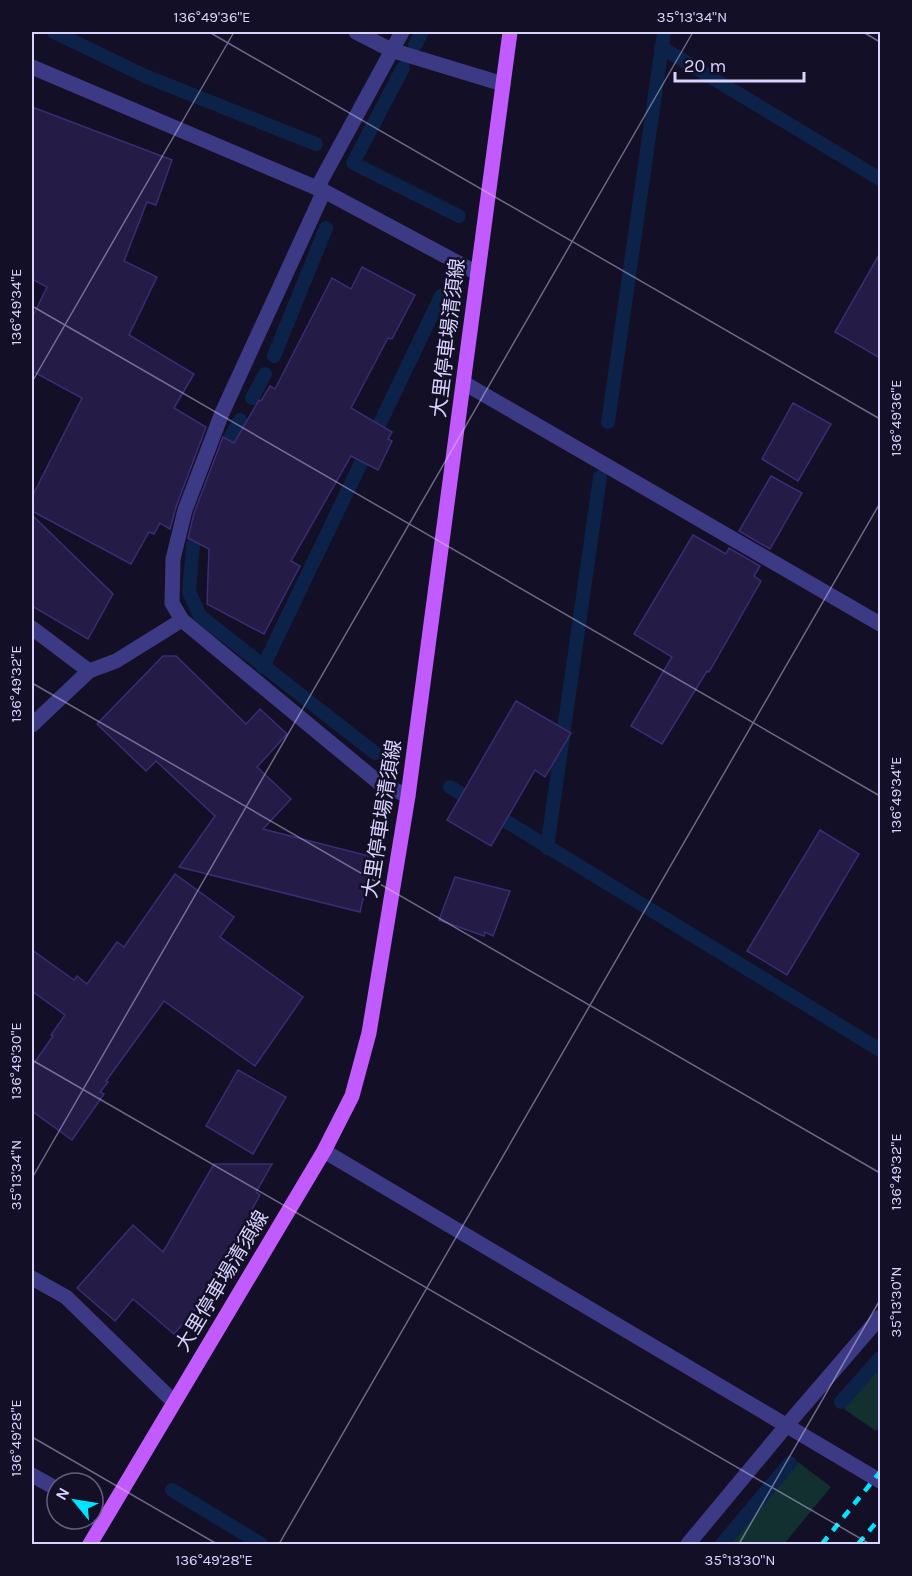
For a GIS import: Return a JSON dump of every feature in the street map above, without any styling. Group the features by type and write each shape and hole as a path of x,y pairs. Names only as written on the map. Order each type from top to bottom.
{"main road":[{"name":"大里停車場清須線","path":"105,1506 174,1402 324,1151 352,1096 369,1033 408,796 510,32"}],"street":[{"path":"356,32 392,50 503,84"},
{"path":"402,32 321,189 222,412 185,510 173,559 172,603 182,620 378,782 408,796"},
{"path":"32,67 321,189 477,273"},
{"path":"464,383 880,624"},
{"path":"32,725 88,671 116,661 182,620"},
{"path":"32,628 88,671"},
{"path":"324,1151 880,1481"},
{"path":"32,1278 66,1296 174,1402"},
{"path":"688,1545 880,1317"}],"green space":[{"path":"880,1367 880,1426 876,1431 844,1409"},
{"path":"798,1462 831,1487 784,1544 729,1544"}],"building":[{"path":"32,107 172,160 156,205 147,202 124,261 157,277 129,335 194,374 174,408 206,427 170,529 160,523 154,534 149,532 131,564 32,511 32,497 82,398 32,371 32,318 47,287 32,279"},
{"path":"880,253 880,358 835,332"},
{"path":"362,267 415,295 392,339 388,338 351,408 392,432 388,439 392,441 378,470 351,456 291,561 300,566 264,634 207,604 209,549 188,538 194,513 223,437 234,443 259,400 261,401 270,386 275,389 332,278 351,289"},
{"path":"793,403 831,424 798,481 762,459"},
{"path":"771,476 802,493 770,549 739,531"},
{"path":"32,515 113,594 88,639 32,606"},
{"path":"693,535 726,554 729,548 760,566 754,576 761,581 709,672 707,671 662,744 631,726 672,657 634,634"},
{"path":"163,656 176,656 246,724 260,709 287,734 257,767 291,799 263,829 373,857 360,912 179,867 215,816 156,761 146,771 97,724"},
{"path":"516,701 571,733 545,777 535,770 491,846 447,820"},
{"path":"820,830 859,854 787,975 747,951"},
{"path":"175,874 234,917 220,937 303,997 255,1066 164,1001 106,1081 108,1082 100,1092 104,1094 72,1140 32,1111 32,1066 65,1015 32,991 32,950 74,980 77,976 87,984 117,942 124,947"},
{"path":"455,877 510,891 493,936 485,932 484,936 439,920"},
{"path":"238,1070 286,1097 253,1154 206,1126"},
{"path":"214,1164 272,1164 256,1192 260,1195 251,1211 256,1214 214,1288 174,1334 133,1299 115,1321 77,1288 133,1225 163,1252"}],"waterway":[{"path":"54,32 145,76 316,144"},
{"path":"415,45 422,32"},
{"path":"608,422 664,32"},
{"path":"661,47 880,179"},
{"path":"403,68 353,163 459,216"},
{"path":"274,356 326,228"},
{"path":"263,667 441,296"},
{"path":"252,398 265,374"},
{"path":"223,456 240,420"},
{"path":"547,848 600,477"},
{"path":"199,526 193,545 189,592 200,616 375,753"},
{"path":"450,787 880,1050"},
{"path":"841,1402 880,1358"},
{"path":"722,1544 790,1463"},
{"path":"172,1490 261,1544"}],"railway":[{"path":"822,1544 880,1472"},
{"path":"858,1544 880,1518"}]}
